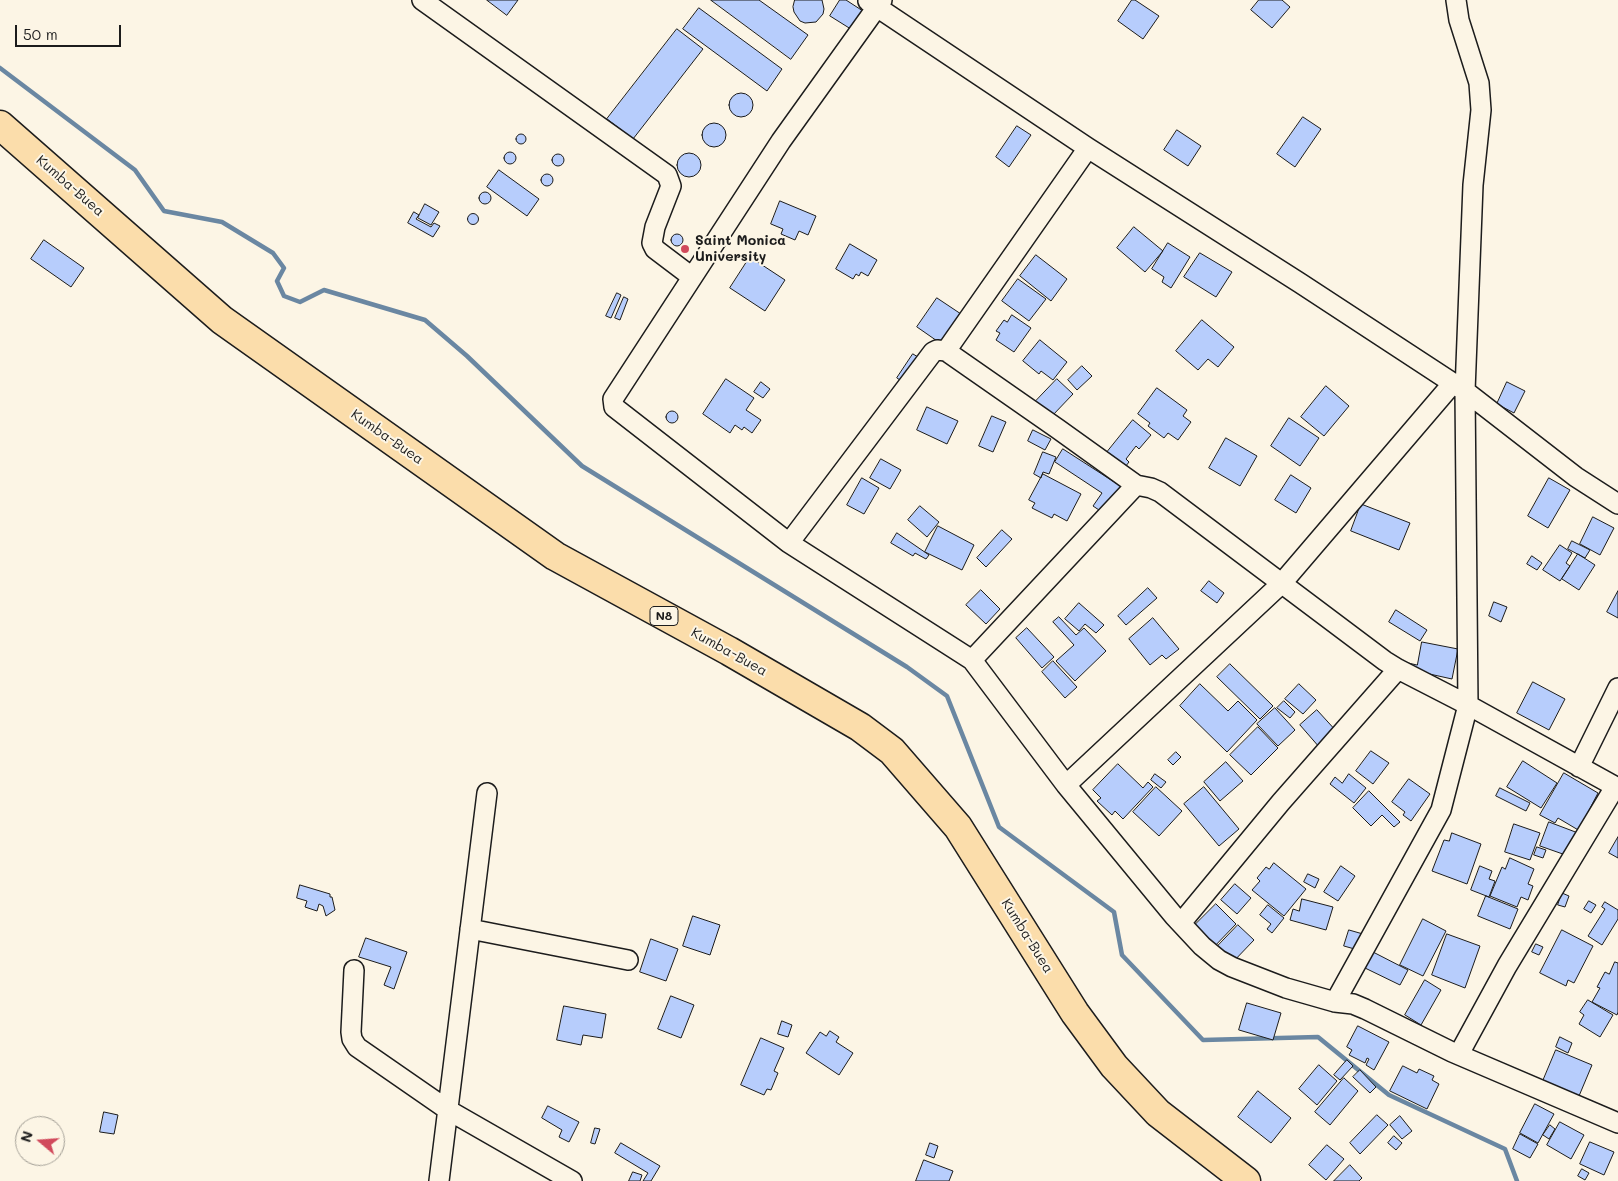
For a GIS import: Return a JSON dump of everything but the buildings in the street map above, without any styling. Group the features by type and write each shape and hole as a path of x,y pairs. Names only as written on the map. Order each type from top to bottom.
{"highway":[{"name":"Kumba-Buea","path":"0,125 222,320 555,556 729,651 844,717 892,751 958,827 1075,1013 1114,1066 1158,1113 1246,1181"}],"street":[{"path":"422,0 667,175 671,186 655,228 652,243 655,249 692,277"},
{"path":"1335,1002 1441,810 1468,705 1459,387 1473,185 1481,110 1480,83 1459,20 1456,0"},
{"path":"1618,504 1576,477 1459,387 1088,148 875,2 781,141 613,399 614,408 789,543 972,660 1066,784 1181,923 1202,946 1219,960 1286,988 1335,1002 1353,1004 1458,1054 1618,1123"},
{"path":"946,351 1088,148"},
{"path":"789,543 933,352 937,350 946,351 1136,484 1160,492 1398,669 1468,705 1617,788 1507,966 1458,1054"},
{"path":"1066,784 1282,583 1459,387"},
{"path":"972,660 1136,484"},
{"path":"1181,923 1281,802 1398,669"},
{"path":"1579,767 1618,688"},
{"path":"439,1181 486,793"},
{"path":"470,929 628,960"},
{"path":"354,970 351,1032 352,1039 357,1047 448,1110 572,1181"}],"waterway":[{"path":"0,68 135,170 164,211 222,222 273,253 284,268 277,281 284,296 300,302 324,290 425,320 467,356 582,466 907,667 947,696 999,827 1114,912 1122,955 1203,1040 1318,1037 1389,1095 1505,1149 1517,1181"}],"place":[{"name":"Saint Monica University","path":"685,249"}]}
